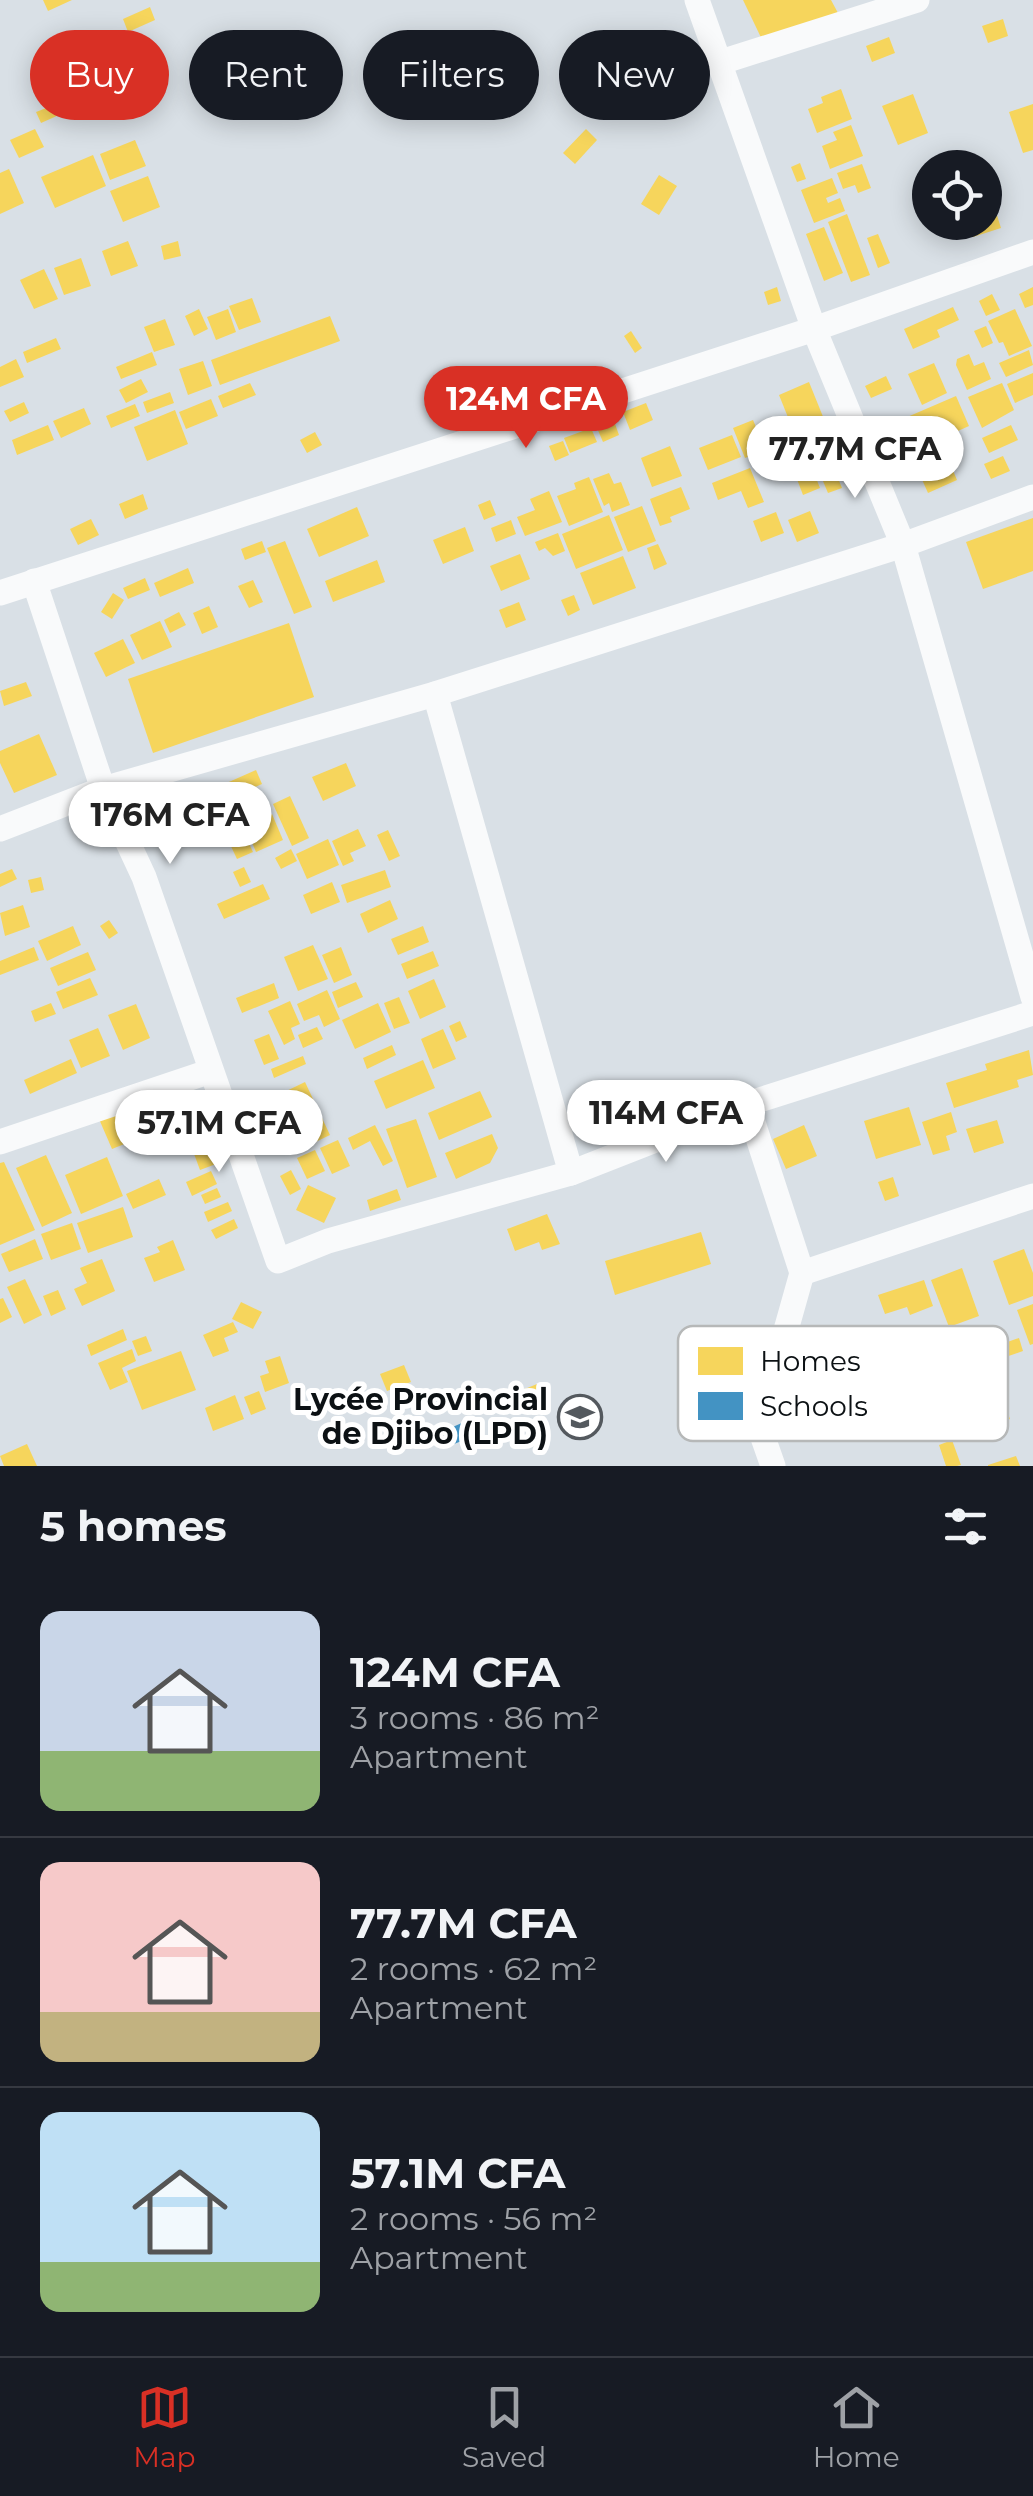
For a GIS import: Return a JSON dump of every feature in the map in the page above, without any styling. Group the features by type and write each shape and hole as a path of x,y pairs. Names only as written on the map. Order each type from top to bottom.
{"street":[{"path":"697,0 814,329 903,545 1033,997"},
{"path":"718,63 917,0"},
{"path":"0,593 814,329 1033,252"},
{"path":"0,828 103,788 435,694 903,545 1033,498"},
{"path":"34,582 103,788 144,877 278,1260 328,1241 570,1172 746,1104 1033,1013"},
{"path":"435,694 570,1172"},
{"path":"0,1142 212,1071"},
{"path":"746,1104 802,1273 787,1326"},
{"path":"802,1273 1033,1196"},
{"path":"765,1441 773,1466"}],"building: Homes":[{"path":"43,0 72,0 48,11"},
{"path":"743,0 831,0 838,13 766,48"},
{"path":"150,7 155,20 127,30 123,19"},
{"path":"1003,19 1008,36 988,43 982,26"},
{"path":"889,37 895,53 872,62 866,46"},
{"path":"841,89 852,119 817,133 808,109 823,103 821,97"},
{"path":"913,94 928,133 898,145 882,106"},
{"path":"1033,104 1033,150 1023,153 1009,112"},
{"path":"851,125 863,156 830,169 822,146 837,140 833,132"},
{"path":"35,129 44,147 19,158 10,140"},
{"path":"586,129 597,140 575,164 563,153"},
{"path":"135,140 146,166 110,180 100,154"},
{"path":"93,155 106,186 55,208 41,177"},
{"path":"800,163 806,179 797,182 791,167"},
{"path":"862,164 871,188 858,193 855,185 843,189 837,173"},
{"path":"9,169 24,203 0,214 0,173"},
{"path":"659,175 677,186 659,215 641,204"},
{"path":"148,176 160,207 123,222 110,191"},
{"path":"832,178 838,193 826,198 828,203 840,198 845,211 814,223 801,190"},
{"path":"847,214 870,275 851,282 828,222"},
{"path":"824,227 843,273 824,281 806,234"},
{"path":"878,234 890,263 878,268 867,238"},
{"path":"128,241 138,266 111,276 102,251"},
{"path":"178,241 181,256 164,260 161,246"},
{"path":"81,258 91,286 64,295 54,268"},
{"path":"44,269 58,299 34,309 20,280"},
{"path":"777,287 781,301 768,305 764,292"},
{"path":"1033,287 1033,305 1025,308 1019,294"},
{"path":"992,294 1000,310 986,316 979,301"},
{"path":"252,298 261,322 239,330 229,306"},
{"path":"953,307 959,320 937,330 940,337 913,349 904,329"},
{"path":"199,309 208,329 194,336 185,316"},
{"path":"228,309 236,332 216,340 207,317"},
{"path":"1015,309 1032,346 1009,356 988,321"},
{"path":"330,316 340,341 220,385 211,360"},
{"path":"165,319 175,345 154,352 144,327"},
{"path":"986,326 993,343 982,348 974,331"},
{"path":"631,331 642,348 635,353 624,336"},
{"path":"56,338 61,349 27,363 23,352"},
{"path":"1029,350 1033,365 1006,377 999,363"},
{"path":"152,352 157,365 121,379 116,367"},
{"path":"969,354 974,366 984,362 991,379 967,390 956,365 957,359"},
{"path":"16,359 24,377 0,387 0,367"},
{"path":"203,361 212,386 188,395 179,369"},
{"path":"934,363 947,393 922,405 908,374"},
{"path":"1033,373 1033,395 1015,403 1007,384"},
{"path":"886,376 892,389 871,398 865,386"},
{"path":"141,379 148,392 126,403 119,390"},
{"path":"809,382 830,434 800,447 779,395"},
{"path":"250,383 256,395 223,408 218,396"},
{"path":"1002,383 1014,410 982,428 968,397"},
{"path":"170,392 174,403 147,413 143,402"},
{"path":"956,396 969,426 898,458 884,427"},
{"path":"211,399 218,416 186,429 179,412"},
{"path":"24,402 29,413 10,422 4,411"},
{"path":"646,403 653,420 630,430 623,412"},
{"path":"135,404 140,416 111,428 106,416"},
{"path":"84,408 91,424 61,438 53,421"},
{"path":"175,410 188,444 147,461 134,427"},
{"path":"753,420 756,427 770,421 780,444 745,458 733,428"},
{"path":"614,421 619,435 603,442 597,428"},
{"path":"48,425 54,440 17,455 12,440"},
{"path":"1011,425 1018,440 989,453 982,438"},
{"path":"591,428 597,442 570,453 564,438"},
{"path":"315,432 322,445 307,453 300,440"},
{"path":"732,435 741,457 708,470 699,448"},
{"path":"834,439 837,448 805,460 802,451"},
{"path":"563,441 569,455 555,461 549,446"},
{"path":"670,446 682,476 652,487 641,458"},
{"path":"944,449 957,480 928,493 920,475 935,469 929,455"},
{"path":"786,454 792,468 777,474 772,460"},
{"path":"1003,456 1010,471 991,479 984,464"},
{"path":"831,461 842,488 828,493 817,467"},
{"path":"750,468 764,502 748,508 741,491 718,500 712,483"},
{"path":"812,468 820,488 803,495 795,474"},
{"path":"609,473 614,484 621,482 630,505 612,512 609,503 604,506 593,479"},
{"path":"589,477 603,512 569,526 557,496 576,489 574,483"},
{"path":"681,487 690,509 660,526 650,499"},
{"path":"549,491 562,522 525,536 517,517 535,510 530,499"},
{"path":"143,494 148,509 125,519 119,504"},
{"path":"490,500 496,515 484,520 478,505"},
{"path":"642,506 656,541 628,552 614,517"},
{"path":"357,507 369,536 319,557 307,529"},
{"path":"810,511 819,533 797,542 788,520"},
{"path":"776,512 784,533 761,542 753,521"},
{"path":"609,515 623,550 576,569 562,534"},
{"path":"1033,518 1033,571 983,589 966,542"},
{"path":"91,519 99,535 78,545 70,529"},
{"path":"511,520 516,534 496,542 491,528"},
{"path":"465,527 474,551 443,564 433,540"},
{"path":"558,533 565,551 553,556 545,548 539,551 535,542"},
{"path":"262,541 266,552 245,560 241,549"},
{"path":"285,541 312,607 294,614 267,548"},
{"path":"658,544 667,564 654,570 647,548"},
{"path":"520,554 530,579 501,591 490,566"},
{"path":"623,556 636,588 593,605 580,573"},
{"path":"377,560 385,582 333,602 325,581"},
{"path":"188,568 194,583 160,597 154,583"},
{"path":"145,578 150,590 128,599 123,588"},
{"path":"253,580 263,602 249,608 238,586"},
{"path":"113,593 124,600 112,619 101,612"},
{"path":"574,595 580,610 568,616 561,600"},
{"path":"519,602 526,620 506,628 499,610"},
{"path":"209,606 218,627 202,634 193,613"},
{"path":"179,612 186,625 170,633 164,620"},
{"path":"160,621 172,647 142,660 130,635"},
{"path":"289,623 314,697 153,753 128,679"},
{"path":"123,639 135,663 106,677 94,653"},
{"path":"26,682 32,696 4,706 0,691"},
{"path":"39,734 57,775 14,793 0,763 0,751"},
{"path":"346,763 356,786 323,801 312,777"},
{"path":"256,770 262,784 220,803 213,789"},
{"path":"194,789 202,806 187,813 179,796"},
{"path":"262,794 269,809 240,822 233,807"},
{"path":"290,796 309,838 292,846 273,804"},
{"path":"272,814 283,840 256,852 245,826"},
{"path":"358,829 366,846 350,853 354,861 343,866 332,841"},
{"path":"388,830 400,856 389,861 377,835"},
{"path":"244,833 253,852 237,859 228,840"},
{"path":"328,839 339,865 307,879 296,854"},
{"path":"291,849 297,861 281,869 275,858"},
{"path":"244,867 251,882 240,887 233,872"},
{"path":"12,869 17,879 0,887 0,874"},
{"path":"385,870 391,887 347,903 341,885"},
{"path":"41,877 44,890 31,893 28,880"},
{"path":"332,882 340,902 311,914 303,895"},
{"path":"263,884 270,899 224,919 217,904"},
{"path":"390,900 398,919 368,933 360,914"},
{"path":"23,905 30,927 5,936 0,913"},
{"path":"109,920 118,933 109,939 100,926"},
{"path":"73,926 81,945 47,961 38,941"},
{"path":"423,926 429,942 398,955 391,939"},
{"path":"313,945 328,979 298,991 284,957"},
{"path":"34,947 39,960 0,975 0,961"},
{"path":"341,947 352,975 334,983 322,955"},
{"path":"433,951 439,966 407,979 401,964"},
{"path":"88,952 96,970 58,986 50,968"},
{"path":"90,978 98,995 63,1009 56,992"},
{"path":"434,979 446,1007 420,1019 408,991"},
{"path":"356,982 363,997 338,1008 332,992"},
{"path":"274,983 279,998 242,1013 236,998"},
{"path":"327,990 340,1019 324,1027 319,1015 304,1021 297,1004"},
{"path":"399,997 410,1023 394,1029 384,1003"},
{"path":"290,1001 300,1024 291,1028 295,1039 284,1045 268,1011"},
{"path":"51,1003 56,1014 35,1022 31,1011"},
{"path":"378,1003 391,1032 355,1049 342,1020"},
{"path":"136,1004 150,1038 123,1050 108,1015"},
{"path":"460,1021 467,1037 456,1042 449,1026"},
{"path":"317,1027 323,1039 303,1048 298,1035"},
{"path":"98,1028 110,1056 81,1068 69,1040"},
{"path":"443,1029 456,1059 433,1069 421,1039"},
{"path":"269,1034 279,1059 264,1065 254,1040"},
{"path":"392,1045 396,1055 367,1069 363,1058"},
{"path":"1029,1050 1033,1075 1017,1080 1019,1087 954,1108 946,1083 987,1070 985,1064"},
{"path":"303,1056 306,1064 274,1078 271,1069"},
{"path":"71,1059 77,1073 30,1094 24,1080"},
{"path":"423,1060 435,1088 386,1109 374,1081"},
{"path":"305,1082 330,1135 295,1152 270,1099"},
{"path":"480,1091 492,1117 439,1140 428,1113"},
{"path":"162,1094 174,1124 112,1149 99,1119"},
{"path":"909,1107 921,1145 876,1159 864,1121"},
{"path":"951,1112 957,1132 946,1136 950,1150 933,1155 922,1122"},
{"path":"416,1119 437,1177 407,1188 386,1129"},
{"path":"997,1120 1004,1143 974,1153 966,1129"},
{"path":"375,1125 393,1161 383,1166 370,1141 353,1150 348,1138"},
{"path":"804,1125 817,1156 786,1169 773,1139"},
{"path":"492,1134 498,1148 490,1163 456,1179 445,1153"},
{"path":"206,1137 216,1164 200,1170 190,1143"},
{"path":"338,1140 350,1166 332,1174 320,1148"},
{"path":"315,1150 325,1171 307,1179 297,1158"},
{"path":"46,1155 72,1213 42,1227 16,1168"},
{"path":"107,1157 123,1196 81,1214 65,1175"},
{"path":"4,1162 35,1230 0,1245 0,1163"},
{"path":"291,1170 301,1189 290,1195 280,1176"},
{"path":"211,1171 217,1184 192,1196 186,1182"},
{"path":"893,1177 899,1196 885,1201 878,1182"},
{"path":"159,1179 166,1195 133,1209 126,1194"},
{"path":"308,1185 336,1198 324,1223 296,1210"},
{"path":"217,1188 221,1197 205,1204 201,1195"},
{"path":"397,1189 401,1200 370,1211 367,1200"},
{"path":"228,1202 232,1211 208,1222 204,1212"},
{"path":"123,1207 133,1237 88,1253 77,1223"},
{"path":"547,1214 560,1244 542,1250 539,1242 515,1251 507,1229"},
{"path":"234,1219 238,1228 216,1239 211,1230"},
{"path":"72,1223 81,1249 51,1260 41,1234"},
{"path":"701,1232 711,1264 615,1295 605,1261"},
{"path":"35,1239 43,1259 9,1272 1,1254"},
{"path":"173,1240 185,1270 154,1282 144,1258 160,1252 157,1247"},
{"path":"1024,1249 1033,1273 1033,1296 1009,1305 993,1261"},
{"path":"102,1259 115,1291 82,1306 74,1289 87,1283 80,1268"},
{"path":"962,1268 979,1316 949,1326 931,1280"},
{"path":"25,1279 42,1315 24,1324 7,1287"},
{"path":"924,1280 933,1306 910,1315 907,1307 885,1314 878,1295"},
{"path":"58,1290 66,1309 51,1316 43,1296"},
{"path":"3,1298 12,1317 0,1323 0,1299"},
{"path":"241,1302 262,1312 253,1329 232,1319"},
{"path":"1033,1304 1033,1344 1030,1345 1017,1310"},
{"path":"233,1322 238,1332 224,1338 229,1351 213,1357 203,1335"},
{"path":"123,1329 127,1340 91,1356 87,1345"},
{"path":"146,1336 152,1351 138,1356 132,1341"},
{"path":"1019,1338 1023,1351 1008,1356 1008,1342"},
{"path":"132,1349 136,1361 122,1368 128,1382 110,1390 98,1363"},
{"path":"181,1351 196,1390 142,1410 127,1371"},
{"path":"280,1356 289,1383 265,1392 260,1376 269,1373 265,1361"},
{"path":"404,1365 411,1382 387,1391 380,1374"},
{"path":"537,1384 543,1399 521,1409 515,1393"},
{"path":"259,1391 266,1409 251,1415 244,1397"},
{"path":"235,1395 244,1419 213,1431 205,1408"},
{"path":"952,1441 961,1465 946,1466 939,1445"},
{"path":"27,1444 37,1466 4,1466 0,1456"},
{"path":"1016,1456 1020,1466 988,1466 988,1465"}],"building: Schools":[{"path":"471,1419 477,1435 454,1444 448,1429"}],"place":[{"name":"Lycée Provincial de Djibo (LPD)","path":"580,1417"}]}
